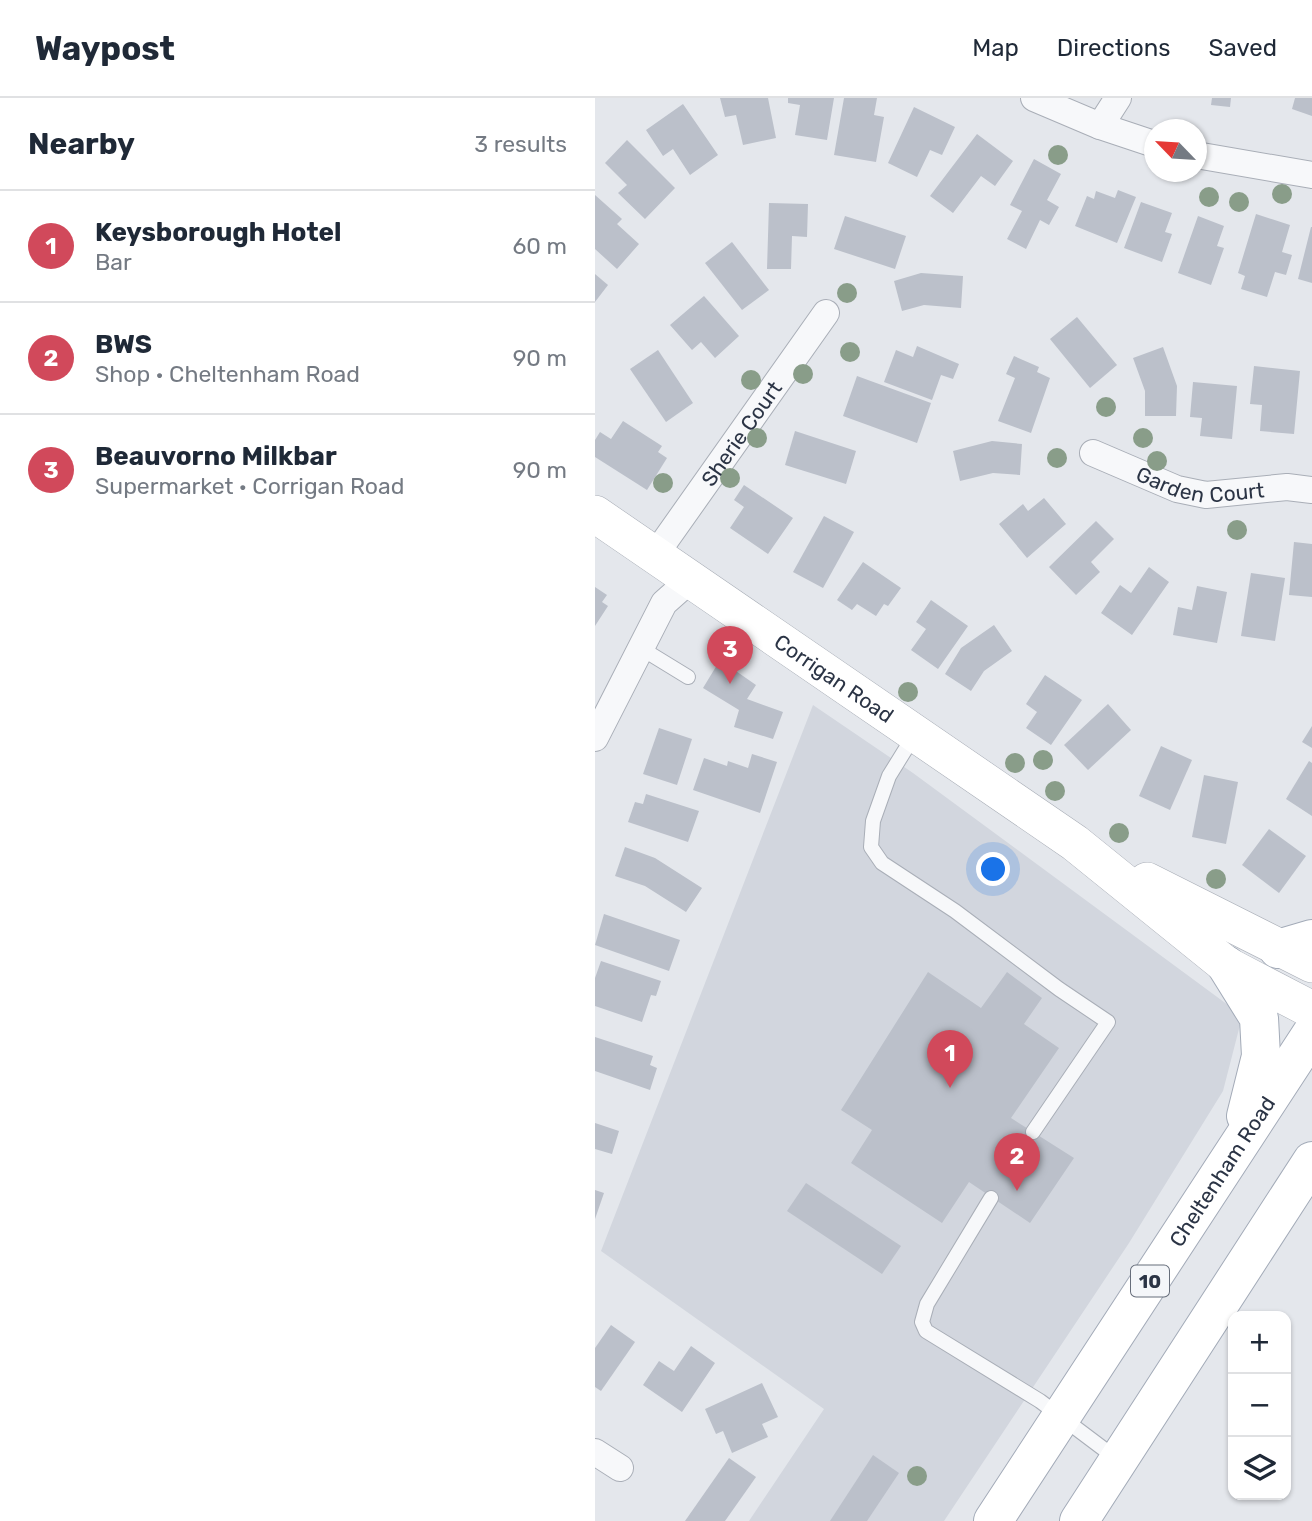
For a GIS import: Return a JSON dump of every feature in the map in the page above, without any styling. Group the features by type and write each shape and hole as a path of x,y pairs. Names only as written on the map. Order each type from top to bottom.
{"main road":[{"name":"Corrigan Road","path":"595,514 1075,843 1226,965 1312,1010"},
{"name":"Corrigan Road","path":"1075,843 1301,951"},
{"path":"1226,965 1259,1018 1261,1056 1239,1145"},
{"name":"Cheltenham Road","path":"993,1521 1312,1032"},
{"path":"1079,1521 1312,1161"}],"street":[{"path":"1034,98 1100,126 1144,141"},
{"path":"1100,126 1118,98"},
{"path":"1207,157 1312,175"},
{"name":"Sherie Court","path":"655,555 826,313"},
{"name":"Garden Court","path":"1093,453 1177,489 1206,495 1287,487 1312,490"},
{"path":"595,738 620,689 645,650 664,603 691,579"},
{"path":"595,1452 620,1468"}],"lane":[{"path":"645,650 688,677"},
{"path":"916,733 889,776 873,821 871,847 882,863 1108,1021 1033,1132"},
{"path":"991,1198 936,1287 923,1313 922,1322 934,1338 1062,1416 1118,1460"}],"shaded area":[{"path":"813,705 913,773 1228,1005 1240,1025 1223,1091 1129,1243 944,1521 749,1521 824,1409 601,1251"}],"building":[{"path":"720,98 768,98 776,138 743,145 736,115 725,117"},
{"path":"788,98 834,98 827,140 795,135 800,105 788,103"},
{"path":"844,98 877,98 874,115 884,117 876,162 834,155"},
{"path":"1212,98 1231,98 1230,107 1211,105"},
{"path":"1295,98 1312,98 1312,116 1292,109"},
{"path":"683,104 718,155 690,175 673,149 663,156 646,130"},
{"path":"914,107 955,127 942,155 930,150 917,177 888,163"},
{"path":"977,134 1013,161 995,186 981,176 953,213 930,196"},
{"path":"627,140 675,188 645,219 618,193 627,185 605,163"},
{"path":"1034,159 1061,174 1047,200 1059,207 1049,225 1040,220 1026,249 1007,239 1022,211 1010,205"},
{"path":"1118,190 1136,197 1117,243 1075,226 1087,196 1094,199 1096,191 1115,198"},
{"path":"595,195 622,219 617,224 639,244 617,269 595,249"},
{"path":"1141,202 1172,213 1165,232 1172,234 1162,262 1124,248"},
{"path":"769,203 808,204 807,237 792,236 791,269 767,269"},
{"path":"1256,214 1290,225 1282,252 1292,255 1286,275 1275,272 1267,297 1241,289 1245,276 1238,273"},
{"path":"845,216 906,236 895,269 834,249"},
{"path":"1198,216 1224,226 1217,246 1224,248 1211,285 1178,273"},
{"path":"1312,227 1312,283 1298,279"},
{"path":"732,242 769,290 742,310 705,263"},
{"path":"921,273 963,276 961,308 924,305 902,311 894,281"},
{"path":"595,274 608,285 595,302"},
{"path":"704,296 739,336 715,358 701,342 692,350 670,325"},
{"path":"1077,317 1117,365 1090,388 1050,339"},
{"path":"917,346 959,364 953,379 941,375 932,400 884,382 896,350 913,357"},
{"path":"1163,347 1177,386 1176,416 1145,416 1145,391 1133,358"},
{"path":"658,350 693,403 666,422 630,369"},
{"path":"1014,356 1039,367 1037,372 1050,378 1031,433 998,421 1015,378 1006,374"},
{"path":"1254,366 1300,371 1294,434 1260,431 1262,405 1250,404"},
{"path":"857,376 931,403 917,443 843,416"},
{"path":"1193,382 1237,386 1232,439 1200,436 1202,418 1190,417"},
{"path":"623,421 662,446 658,452 667,458 647,490 595,457 595,440 600,432 611,439"},
{"path":"795,431 856,451 846,484 785,465"},
{"path":"992,441 1022,444 1020,475 993,473 960,481 953,451"},
{"path":"744,485 793,518 768,554 730,528 744,507 734,500"},
{"path":"1044,498 1066,524 1027,558 999,524 1023,504 1028,511"},
{"path":"824,516 854,532 823,588 793,572"},
{"path":"1096,521 1114,539 1091,562 1100,572 1076,595 1049,567"},
{"path":"1294,542 1312,544 1312,597 1289,595"},
{"path":"863,562 901,588 888,606 884,604 876,616 857,604 852,610 837,600"},
{"path":"1149,567 1169,582 1132,635 1101,613 1120,585 1131,593"},
{"path":"1251,573 1285,578 1275,641 1241,636"},
{"path":"1197,586 1227,592 1217,643 1173,635 1178,607 1192,610"},
{"path":"595,587 607,595 602,602 608,606 595,626"},
{"path":"931,600 968,626 938,669 911,650 926,629 916,622"},
{"path":"994,625 1012,651 984,671 971,691 945,674 961,648"},
{"path":"720,660 756,685 747,699 783,712 773,739 734,727 739,710 703,688"},
{"path":"1045,675 1082,700 1051,745 1026,728 1037,712 1026,704"},
{"path":"1108,704 1131,730 1088,770 1064,745"},
{"path":"1312,726 1312,748 1302,742"},
{"path":"659,728 692,739 677,785 643,774"},
{"path":"1161,746 1192,760 1170,810 1139,796"},
{"path":"752,754 777,762 760,813 693,790 704,758 727,766 728,761 748,768"},
{"path":"1309,761 1312,763 1312,816 1286,799"},
{"path":"1204,775 1238,782 1226,844 1192,837"},
{"path":"646,794 699,811 688,842 628,822 635,802 643,804"},
{"path":"1269,829 1306,856 1279,893 1242,865"},
{"path":"625,847 655,858 702,888 686,912 645,886 615,876"},
{"path":"604,914 680,940 669,971 595,945"},
{"path":"601,961 661,981 656,996 651,995 642,1022 595,1006 595,978"},
{"path":"928,972 981,1008 1007,972 1042,998 1024,1024 1059,1048 1011,1118 1074,1158 1030,1223 969,1182 942,1223 851,1163 872,1130 841,1110"},
{"path":"595,1037 653,1056 650,1065 657,1068 650,1090 595,1071"},
{"path":"595,1123 619,1131 612,1154 595,1149"},
{"path":"806,1183 901,1246 882,1274 787,1211"},
{"path":"595,1190 604,1193 595,1219"},
{"path":"611,1325 635,1342 601,1391 595,1387 595,1348"},
{"path":"691,1346 715,1363 682,1412 643,1385 659,1361 674,1371"},
{"path":"762,1383 778,1417 762,1424 768,1437 732,1453 723,1431 716,1434 705,1409"},
{"path":"873,1455 899,1473 867,1521 830,1521"},
{"path":"729,1458 756,1477 725,1521 685,1521"}],"place":[{"name":"Beauvorno Milkbar","path":"730,684"},
{"name":"Keysborough Hotel","path":"950,1088"},
{"name":"BWS","path":"1017,1191"}]}
